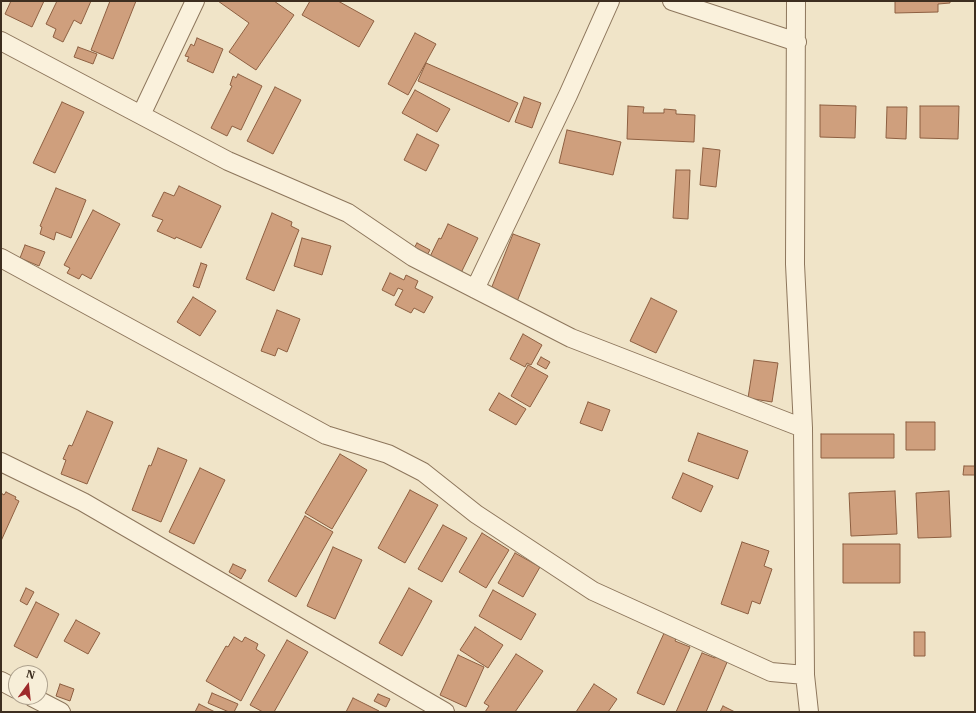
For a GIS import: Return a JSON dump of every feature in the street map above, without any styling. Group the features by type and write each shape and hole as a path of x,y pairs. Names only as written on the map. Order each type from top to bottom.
{"street":[{"path":"141,115 195,1"},
{"path":"475,289 568,95 610,1"},
{"path":"672,1 797,42"},
{"path":"796,1 795,264 803,428 805,676 809,712"},
{"path":"1,41 228,161 348,213 413,257 571,338 803,428"},
{"path":"1,258 326,435 388,454 423,472 476,514 593,591 771,672 805,676"},
{"path":"1,462 83,502 445,712"},
{"path":"47,705 60,712"}],"building":[{"path":"11,1 44,1 32,27 5,14"},
{"path":"57,1 91,1 81,24 74,20 63,42 53,37 56,29 46,24"},
{"path":"110,1 136,1 113,59 91,50"},
{"path":"218,1 274,1 294,15 256,70 229,52 249,23"},
{"path":"310,1 338,1 374,21 359,47 302,15"},
{"path":"895,1 950,1 950,3 938,4 938,12 895,13"},
{"path":"415,33 436,44 408,95 388,84"},
{"path":"197,38 223,49 213,73 187,61 189,57 185,56 191,44 194,46"},
{"path":"78,47 97,54 93,64 74,57"},
{"path":"426,63 518,103 509,122 418,81"},
{"path":"238,74 262,86 241,130 232,126 227,136 211,128 232,86 230,85 233,76 236,78"},
{"path":"275,87 301,100 273,154 247,141"},
{"path":"415,90 450,109 437,132 402,113"},
{"path":"524,97 541,103 532,128 515,122"},
{"path":"62,102 84,112 55,173 33,163"},
{"path":"820,105 856,106 855,138 820,137"},
{"path":"628,106 644,107 643,113 664,113 664,109 676,110 676,114 695,115 694,142 627,139"},
{"path":"920,106 959,106 958,139 920,138"},
{"path":"887,107 907,107 906,139 886,138"},
{"path":"567,130 621,142 613,175 559,163"},
{"path":"417,134 439,145 426,171 404,160"},
{"path":"703,148 720,150 716,187 700,185"},
{"path":"676,170 690,170 688,219 673,218"},
{"path":"179,186 221,206 201,248 176,237 175,239 157,231 163,220 152,216 164,192 174,196"},
{"path":"56,188 86,200 71,238 56,232 54,240 40,234 42,227 40,226"},
{"path":"93,210 120,224 91,279 82,274 79,279 67,273 70,268 64,265"},
{"path":"272,213 292,222 291,226 299,230 274,291 246,279"},
{"path":"448,224 478,238 460,275 426,265 439,238 441,239"},
{"path":"513,234 540,244 516,304 489,294"},
{"path":"302,238 331,246 322,275 294,266"},
{"path":"417,243 430,250 423,262 410,255"},
{"path":"25,245 45,252 39,266 20,258"},
{"path":"201,263 207,265 199,288 193,286"},
{"path":"390,273 404,280 406,275 418,281 415,288 433,297 424,313 414,308 411,313 395,305 403,290 398,288 394,296 382,290"},
{"path":"193,297 216,311 200,336 177,322"},
{"path":"651,298 677,311 656,353 630,341"},
{"path":"277,310 300,319 287,352 278,348 275,356 261,351"},
{"path":"523,334 542,345 531,365 527,363 525,367 510,359"},
{"path":"541,357 550,362 546,369 537,364"},
{"path":"754,360 778,363 772,402 748,398"},
{"path":"528,365 548,376 530,407 511,396"},
{"path":"499,393 526,409 516,425 489,410"},
{"path":"588,402 610,410 602,431 580,423"},
{"path":"87,411 113,422 87,484 61,474 66,460 63,459 69,445 72,446"},
{"path":"906,422 935,422 935,450 906,450"},
{"path":"698,433 748,451 738,479 688,461"},
{"path":"821,434 894,434 894,458 821,458"},
{"path":"158,448 187,460 161,522 132,510 149,465 151,466"},
{"path":"340,454 367,470 332,529 305,513"},
{"path":"964,466 975,466 975,475 963,475"},
{"path":"200,468 225,480 194,544 169,532"},
{"path":"683,473 713,486 701,512 672,498"},
{"path":"410,490 438,505 405,563 378,548"},
{"path":"895,491 897,534 851,536 849,493"},
{"path":"949,491 951,537 918,538 916,493"},
{"path":"6,492 16,497 15,499 19,501 1,541 1,493 4,495"},
{"path":"305,516 333,532 296,597 268,581"},
{"path":"443,525 467,538 442,582 418,569"},
{"path":"482,533 509,550 486,588 459,572"},
{"path":"742,542 769,551 764,566 772,569 760,604 752,601 748,614 721,604"},
{"path":"843,544 900,544 900,583 843,583"},
{"path":"333,547 362,560 335,619 307,606"},
{"path":"515,553 540,567 523,597 498,583"},
{"path":"233,564 246,570 241,579 229,572"},
{"path":"26,588 34,592 27,605 20,601"},
{"path":"409,588 432,601 402,656 379,643"},
{"path":"493,590 536,614 521,640 479,616"},
{"path":"36,602 59,614 37,658 14,646"},
{"path":"76,620 100,633 88,654 64,641"},
{"path":"475,627 503,645 488,668 460,650"},
{"path":"665,631 677,636 675,641 690,647 664,705 637,693"},
{"path":"914,632 925,632 925,656 914,656"},
{"path":"234,637 242,642 245,637 258,644 256,649 265,655 241,701 206,681 226,646 228,647"},
{"path":"287,640 308,652 274,712 263,712 250,705"},
{"path":"702,653 715,658 717,655 728,660 706,712 676,712"},
{"path":"516,654 543,671 515,712 485,712 489,706 484,703"},
{"path":"458,655 484,667 466,707 440,695"},
{"path":"60,684 74,689 70,701 56,696"},
{"path":"594,684 617,699 608,712 576,712"},
{"path":"212,693 238,704 234,712 229,712 208,703"},
{"path":"378,694 390,699 386,707 374,701"},
{"path":"353,698 379,711 346,712"},
{"path":"199,704 215,712 195,712"},
{"path":"723,706 735,712 720,712"}]}
